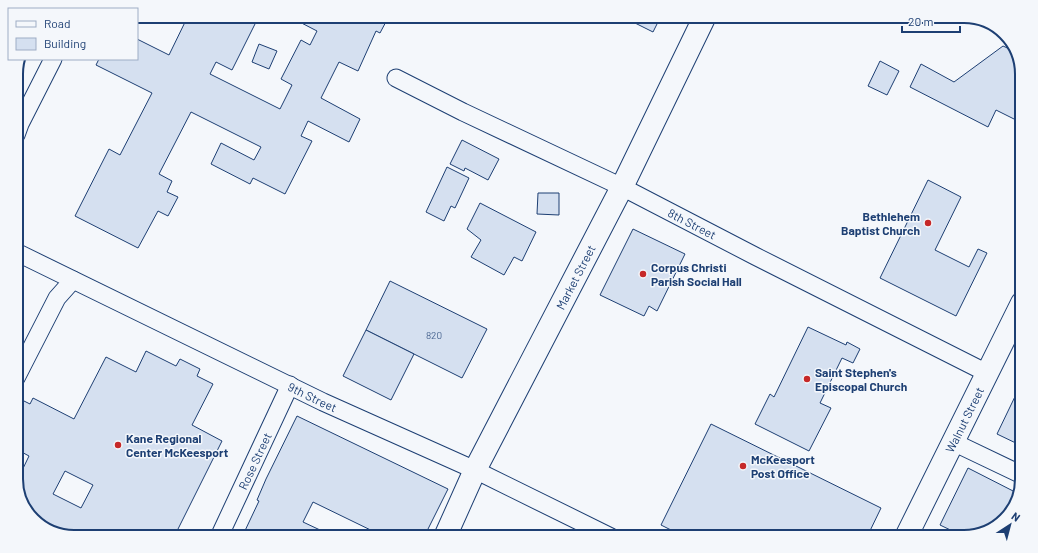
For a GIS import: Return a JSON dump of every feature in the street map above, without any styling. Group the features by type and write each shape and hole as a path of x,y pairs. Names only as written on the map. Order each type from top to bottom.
{"main road":[{"name":"Market Street","path":"448,530 474,470 622,187 702,23"},
{"name":"Walnut Street","path":"909,530 1015,317"}],"street":[{"path":"23,118 52,60"},
{"name":"8th Street","path":"396,78 463,112 622,187 755,256 987,372"},
{"name":"9th Street","path":"23,255 323,402 474,470 597,530"},
{"path":"23,364 57,298 73,280"},
{"name":"Rose Street","path":"222,530 290,385"},
{"path":"953,442 1015,472"}],"building":[{"path":"185,23 256,23 232,70 216,62 210,74 280,109 292,85 281,79 301,40 310,45 317,31 302,23 385,23 380,33 376,31 358,71 339,62 321,98 360,119 349,142 308,121 301,136 312,141 285,194 253,178 250,184 211,164 221,143 254,160 261,147 191,112 159,174 172,181 167,192 178,197 168,216 158,211 138,248 75,216 109,149 120,155 152,93 96,65 98,60 138,60 138,40 169,55"},
{"path":"635,23 658,23 653,32"},
{"path":"259,44 277,51 269,69 252,62"},
{"path":"1003,46 1008,48 1012,57 1015,70 1015,120 996,110 988,127 910,87 921,64 954,82"},
{"path":"880,61 899,71 887,95 868,86"},
{"path":"462,140 499,159 488,180 465,168 464,171 450,164"},
{"path":"447,167 469,178 455,208 451,206 444,221 426,212"},
{"name":"Bethlehem Baptist Church","path":"928,180 961,197 935,250 969,267 978,249 987,253 956,316 880,278"},
{"path":"538,193 559,193 559,215 537,214"},
{"path":"480,203 536,232 522,261 514,257 504,275 471,257 481,240 467,229"},
{"name":"Corpus Christi Parish Social Hall","path":"633,229 685,254 657,311 649,306 644,316 600,295"},
{"path":"390,281 487,329 462,378 366,330"},
{"name":"Saint Stephen's Episcopal Church","path":"808,327 846,345 847,342 860,349 853,363 842,358 820,403 831,408 809,451 755,424 770,394 774,397"},
{"path":"366,330 414,354 391,400 343,376"},
{"name":"Kane Regional Center McKeesport","path":"146,351 176,366 180,359 200,369 197,376 213,384 192,425 222,441 178,530 64,529 51,525 40,517 28,502 23,483 23,468 29,456 23,453 23,400 30,404 33,398 74,419 106,357 136,372","holes":["65,471 93,485 81,508 53,494"]},
{"path":"1015,397 1015,443 997,434"},
{"path":"297,416 448,489 428,530 371,530 313,502 303,522 320,530 245,530 259,501 257,500"},
{"name":"McKeesport Post Office","path":"711,424 881,508 870,530 671,530 661,525"},
{"path":"968,468 1013,491 1008,505 990,505 990,523 987,525 974,529 950,530 940,525"}],"place":[{"name":"Bethlehem Baptist Church","path":"928,223"},
{"name":"Corpus Christi Parish Social Hall","path":"643,274"},
{"name":"Saint Stephen's Episcopal Church","path":"807,379"},
{"name":"Kane Regional Center McKeesport","path":"118,445"},
{"name":"McKeesport Post Office","path":"743,466"}]}
